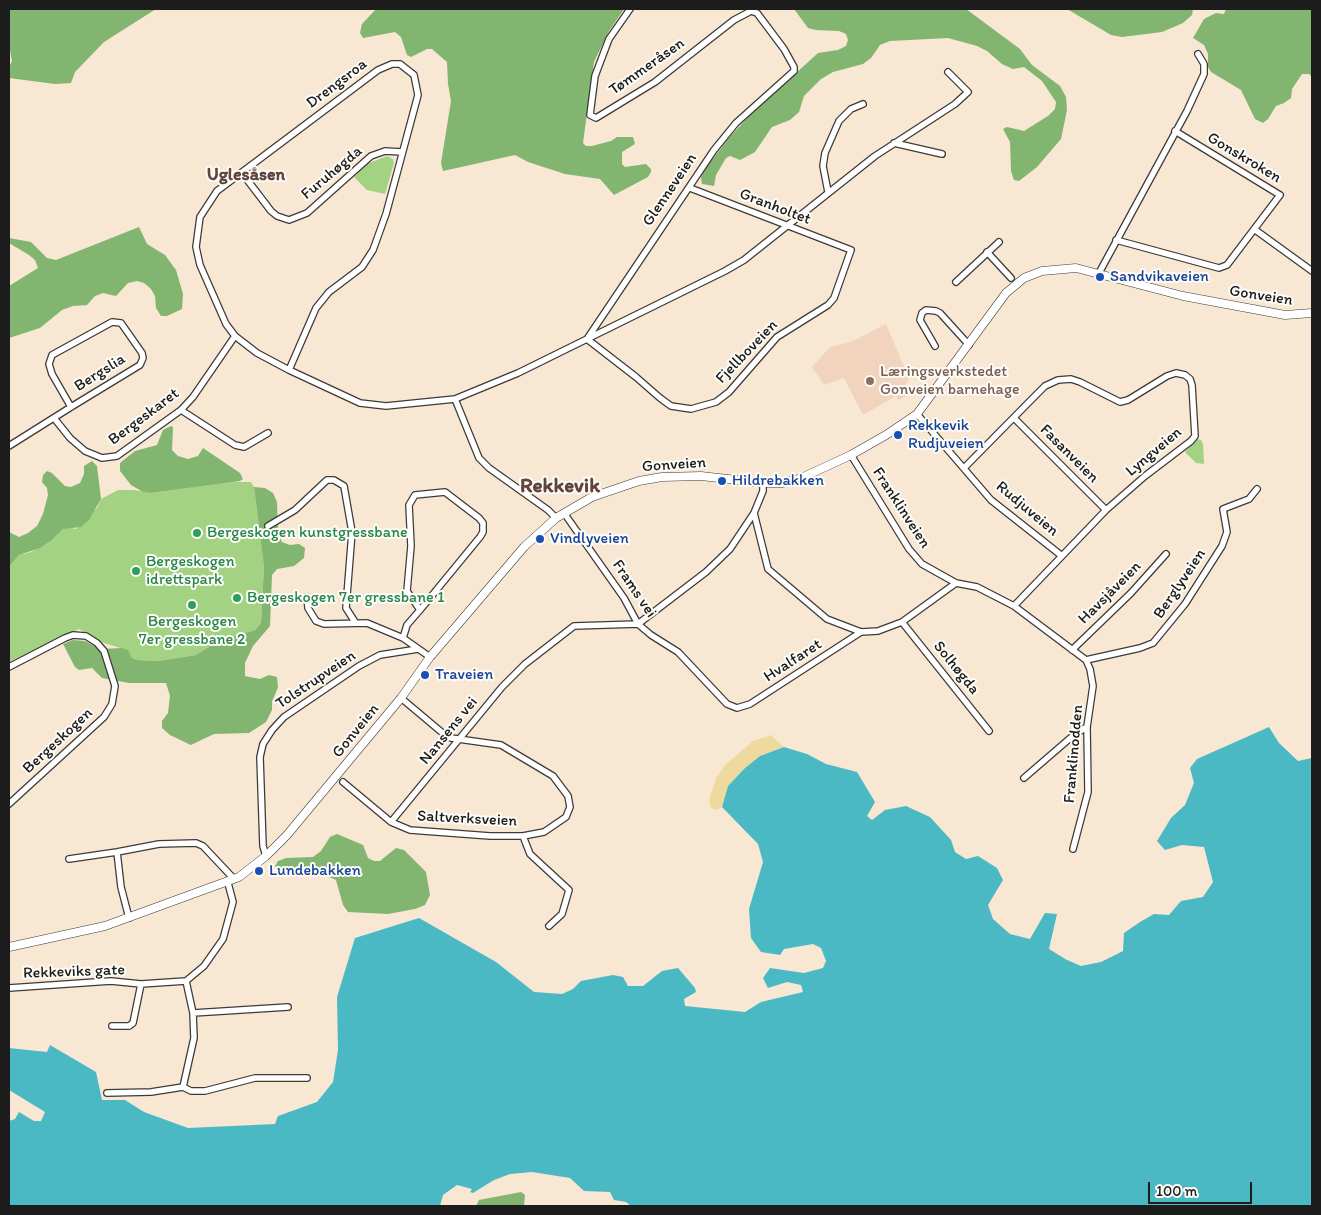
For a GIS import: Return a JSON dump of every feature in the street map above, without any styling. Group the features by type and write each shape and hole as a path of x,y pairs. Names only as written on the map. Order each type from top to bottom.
{"street":[{"name":"Tømmeråsen","path":"630,9 609,39 595,76 590,115 596,118 655,82 734,20 750,10 757,13 784,48 794,71"},
{"path":"1099,273 1204,74 1204,64 1198,54"},
{"name":"Drengsroa","path":"289,370 316,308 329,292 362,267 373,250 418,94 417,81 410,70 400,64 392,64 378,70 223,186 210,200 200,217 196,238 200,265 218,309 234,336 245,345 289,370 360,404 386,406 456,399"},
{"name":"Glenneveien","path":"587,339 714,150 736,123 794,71"},
{"path":"556,518 548,510 489,468 479,458 456,399 587,339 744,260 785,225 894,143 956,104 968,92 948,72"},
{"path":"828,192 823,166 825,154 839,120 851,109 863,104"},
{"name":"Gonskroken","path":"1116,240 1219,268 1227,265 1280,195 1175,132"},
{"path":"894,143 942,154"},
{"name":"Furuhøgda","path":"242,173 276,216 289,220 307,213 371,156 385,151 402,152"},
{"name":"Granholtet","path":"690,188 851,250"},
{"path":"1254,229 1312,271"},
{"path":"956,282 999,242"},
{"name":"Fjellboveien","path":"587,339 671,406 691,409 705,406 716,402 729,392 777,337 828,305 834,298 851,250"},
{"path":"987,252 1011,278"},
{"name":"Gonveien","path":"9,946 77,934 129,918 231,881 266,856 287,835 401,698 430,657 524,547 556,518 613,489 662,477 714,476 763,483 782,483 799,479 851,455 917,414 1006,293 1024,278 1042,271 1062,268 1099,273 1183,296 1285,314 1312,313"},
{"path":"936,346 920,320 922,313 926,310 940,313 969,345"},
{"name":"Bergslia","path":"9,446 71,408 142,362 142,353 121,323 112,322 52,355 49,364 52,374 71,408"},
{"name":"Bergeskaret","path":"54,418 77,446 94,456 106,459 124,453 182,410 193,397 234,336"},
{"name":"Lyngveien","path":"964,468 1045,386 1058,380 1071,379 1120,402 1128,400 1167,376 1176,373 1190,378 1195,436 1187,446 1145,476 1106,510"},
{"path":"182,410 235,445 244,446 268,434"},
{"name":"Rudjuveien","path":"917,414 991,500 1062,556"},
{"name":"Fasanveien","path":"1014,418 1106,510"},
{"name":"Franklinveien","path":"851,455 915,557 930,570 956,583 977,587 1014,606 1086,660"},
{"path":"268,526 295,510 327,480 334,480 344,486 352,532 346,608 355,622"},
{"path":"638,624 706,572 730,549 754,513 763,483"},
{"name":"Berglyveien","path":"1086,660 1140,648 1157,638 1185,604 1222,546 1227,532 1224,509 1249,499 1257,489"},
{"path":"403,638 407,625 420,610 483,532 483,523 479,518 445,492 415,495 409,505 411,546 407,591 420,610"},
{"path":"1014,606 1106,510"},
{"name":"Frams vei","path":"564,513 624,598 638,624 651,635 678,652 727,704 737,708"},
{"path":"754,513 768,569 826,618 862,632 878,630 902,622 956,583"},
{"name":"Havsjåveien","path":"1072,650 1131,593 1166,554"},
{"name":"Tolstrupveien","path":"307,597 308,608 316,621 324,624 367,623 403,638 430,657"},
{"name":"Solhøgda","path":"902,622 989,731"},
{"name":"Nansens vei","path":"391,822 502,687 525,664 564,632 574,626 638,624"},
{"name":"Hvalfaret","path":"737,708 750,704 765,695 862,632"},
{"name":"Bergeskogen","path":"9,667 65,638 73,635 86,636 97,643 104,651 115,686 112,704 104,717 9,804"},
{"name":"Tolstrupveien","path":"266,856 262,846 260,757 264,744 272,730 284,717 359,666 380,656 418,649"},
{"name":"Franklinodden","path":"1073,849 1088,792 1087,727 1093,686 1092,676 1086,660"},
{"path":"401,698 445,735 460,739"},
{"path":"1024,778 1069,739 1087,727"},
{"name":"Saltverksveien","path":"343,782 391,822 410,830 490,836 523,836 544,832 563,821 568,813 568,796 553,776 501,745 460,739"},
{"path":"523,836 530,854 569,890 562,914 549,926"},
{"path":"69,859 169,842 196,843 203,846 231,881 233,902 223,939 204,966 186,981 193,1012 194,1038 184,1086"},
{"path":"118,852 121,888 129,918"},
{"name":"Rekkeviks gate","path":"9,988 111,981 141,984 186,981"},
{"name":"Rekkeviks gate","path":"112,1026 128,1026 133,1023 141,984"},
{"path":"193,1012 288,1007"},
{"path":"107,1093 151,1092 184,1086 191,1091 205,1091 255,1078 307,1078"}],"shaded area":[{"path":"886,324 909,378 904,388 906,396 898,400 896,396 863,415 844,378 824,385 812,367 830,347 853,341"}],"green space":[{"path":"9,9 156,9 104,42 75,72 71,83 55,84 9,78 9,67 12,61 9,45"},
{"path":"376,9 624,9 609,31 594,62 583,143 586,146 592,146 611,141 617,137 633,137 635,144 622,152 622,164 625,167 646,164 651,169 648,177 614,195 600,179 565,174 528,162 515,155 443,171 441,163 451,101 447,62 432,49 427,49 411,57 407,55 401,37 395,32 363,38 360,33 362,24"},
{"path":"794,9 966,9 1020,49 1032,65 1060,86 1066,97 1067,110 1061,139 1037,167 1019,181 1014,180 1011,171 1010,142 1003,129 1007,127 1024,131 1048,116 1055,109 1056,102 1042,81 1024,67 1013,69 1002,64 987,51 977,46 948,38 890,41 880,45 871,58 863,64 833,72 821,79 804,96 799,112 790,120 772,127 755,152 740,160 730,156 726,158 716,175 714,186 702,184 701,177 705,169 751,114 818,53 838,50 846,46 848,40 846,34 839,31 808,28"},
{"path":"1067,9 1193,9 1192,15 1183,23 1162,32 1122,37 1111,35"},
{"path":"1226,9 1312,9 1312,77 1309,74 1302,74 1292,89 1291,98 1276,106 1268,119 1263,123 1255,119 1241,90 1211,72 1208,67 1208,54 1204,45 1193,38 1204,19 1216,13 1224,14"},
{"path":"387,156 393,159 394,163 385,194 367,190 354,177 367,164"},
{"path":"139,227 147,244 165,255 176,270 183,294 182,309 167,316 161,316 156,308 155,296 151,289 144,283 137,281 128,283 116,296 103,293 95,296 87,305 73,306 62,310 40,328 9,338 9,286 38,268 35,260 9,243 9,238 31,242 47,258 56,260"},
{"path":"171,426 173,427 172,450 178,456 188,459 198,456 203,448 240,473 243,479 240,481 151,493 143,492 131,485 120,471 120,463 135,451 157,445 163,430"},
{"path":"1197,439 1201,440 1203,444 1204,464 1196,463 1185,452"},
{"path":"92,461 97,466 101,499 89,520 81,527 63,529 40,548 19,555 9,567 9,532 19,537 28,533 37,526 43,514 48,495 47,488 42,482 43,475 47,471 52,473 65,486 71,487 80,483 84,474 84,466"},
{"name":"Bergeskogen idrettspark","path":"231,482 251,482 254,487 264,567 261,623 255,630 218,641 196,655 158,661 132,658 127,650 104,643 79,629 9,662 9,567 19,555 31,552 52,540 63,529 68,527 76,529 97,508 101,499 118,490 151,493"},
{"path":"254,487 265,488 273,493 277,502 278,533 282,542 290,545 299,544 305,548 304,558 294,566 277,569 272,575 270,626 253,646 245,663 245,676 260,679 269,675 277,677 278,687 272,702 272,710 266,722 249,733 214,734 191,745 170,735 162,728 162,721 168,713 170,696 166,683 129,683 102,678 92,668 79,670 75,667 63,644 73,640 85,641 100,649 122,648 128,650 132,658 137,660 158,661 196,655 218,641 255,630 261,623 264,567"},
{"path":"337,834 363,845 368,858 374,861 380,861 396,848 404,850 426,872 430,895 425,905 415,909 388,914 348,912 343,905 336,880 323,874 278,870 275,866 278,861 286,858 313,857 321,851 330,837"},
{"path":"521,1192 525,1195 524,1206 476,1206 479,1200"}],"sand":[{"path":"771,735 784,747 760,756 745,768 728,786 722,807 717,810 711,808 709,800 716,778 725,765 753,741"}],"water":[{"path":"1269,727 1279,743 1298,761 1312,758 1312,1206 631,1206 626,1202 614,1200 610,1192 584,1191 570,1178 532,1172 510,1174 494,1180 473,1193 470,1192 472,1189 457,1185 443,1195 440,1206 9,1206 9,1121 15,1119 19,1112 34,1121 41,1121 45,1112 9,1090 9,1048 47,1052 50,1045 96,1072 102,1100 125,1100 144,1112 188,1128 275,1124 278,1116 317,1102 333,1082 338,1050 337,997 355,938 419,918 496,962 534,992 562,994 573,989 581,981 613,975 623,977 628,986 643,986 662,971 678,968 695,988 696,992 684,999 685,1006 745,1012 761,1002 803,992 801,985 787,982 768,988 763,978 770,968 804,973 823,968 826,961 821,948 813,944 784,949 780,955 761,952 751,938 749,909 763,862 758,844 722,807 728,786 745,768 760,756 784,747 807,754 826,764 857,772 875,802 867,816 872,820 885,810 906,806 930,817 951,840 955,852 966,859 978,856 997,868 1003,880 988,905 993,919 1010,934 1030,939 1045,913 1057,914 1049,949 1081,966 1101,962 1123,951 1124,933 1140,922 1154,914 1169,915 1181,901 1203,897 1213,882 1204,847 1182,845 1165,850 1157,841 1171,818 1185,805 1194,783 1190,768 1197,759"}],"place":[{"name":"Sandvikaveien","path":"1100,277"},
{"name":"Læringsverkstedet Gonveien barnehage","path":"870,381"},
{"name":"Rekkevik Rudjuveien","path":"898,435"},
{"name":"Hildrebakken","path":"722,481"},
{"name":"Bergeskogen kunstgressbane","path":"197,533"},
{"name":"Vindlyveien","path":"540,539"},
{"name":"Bergeskogen idrettspark","path":"136,571"},
{"name":"Bergeskogen 7er gressbane 1","path":"237,598"},
{"name":"Bergeskogen 7er gressbane 2","path":"192,605"},
{"name":"Traveien","path":"425,675"},
{"name":"Lundebakken","path":"259,871"}],"district":[{"name":"Uglesåsen","path":"246,175"},
{"name":"Rekkevik","path":"560,487"}]}
